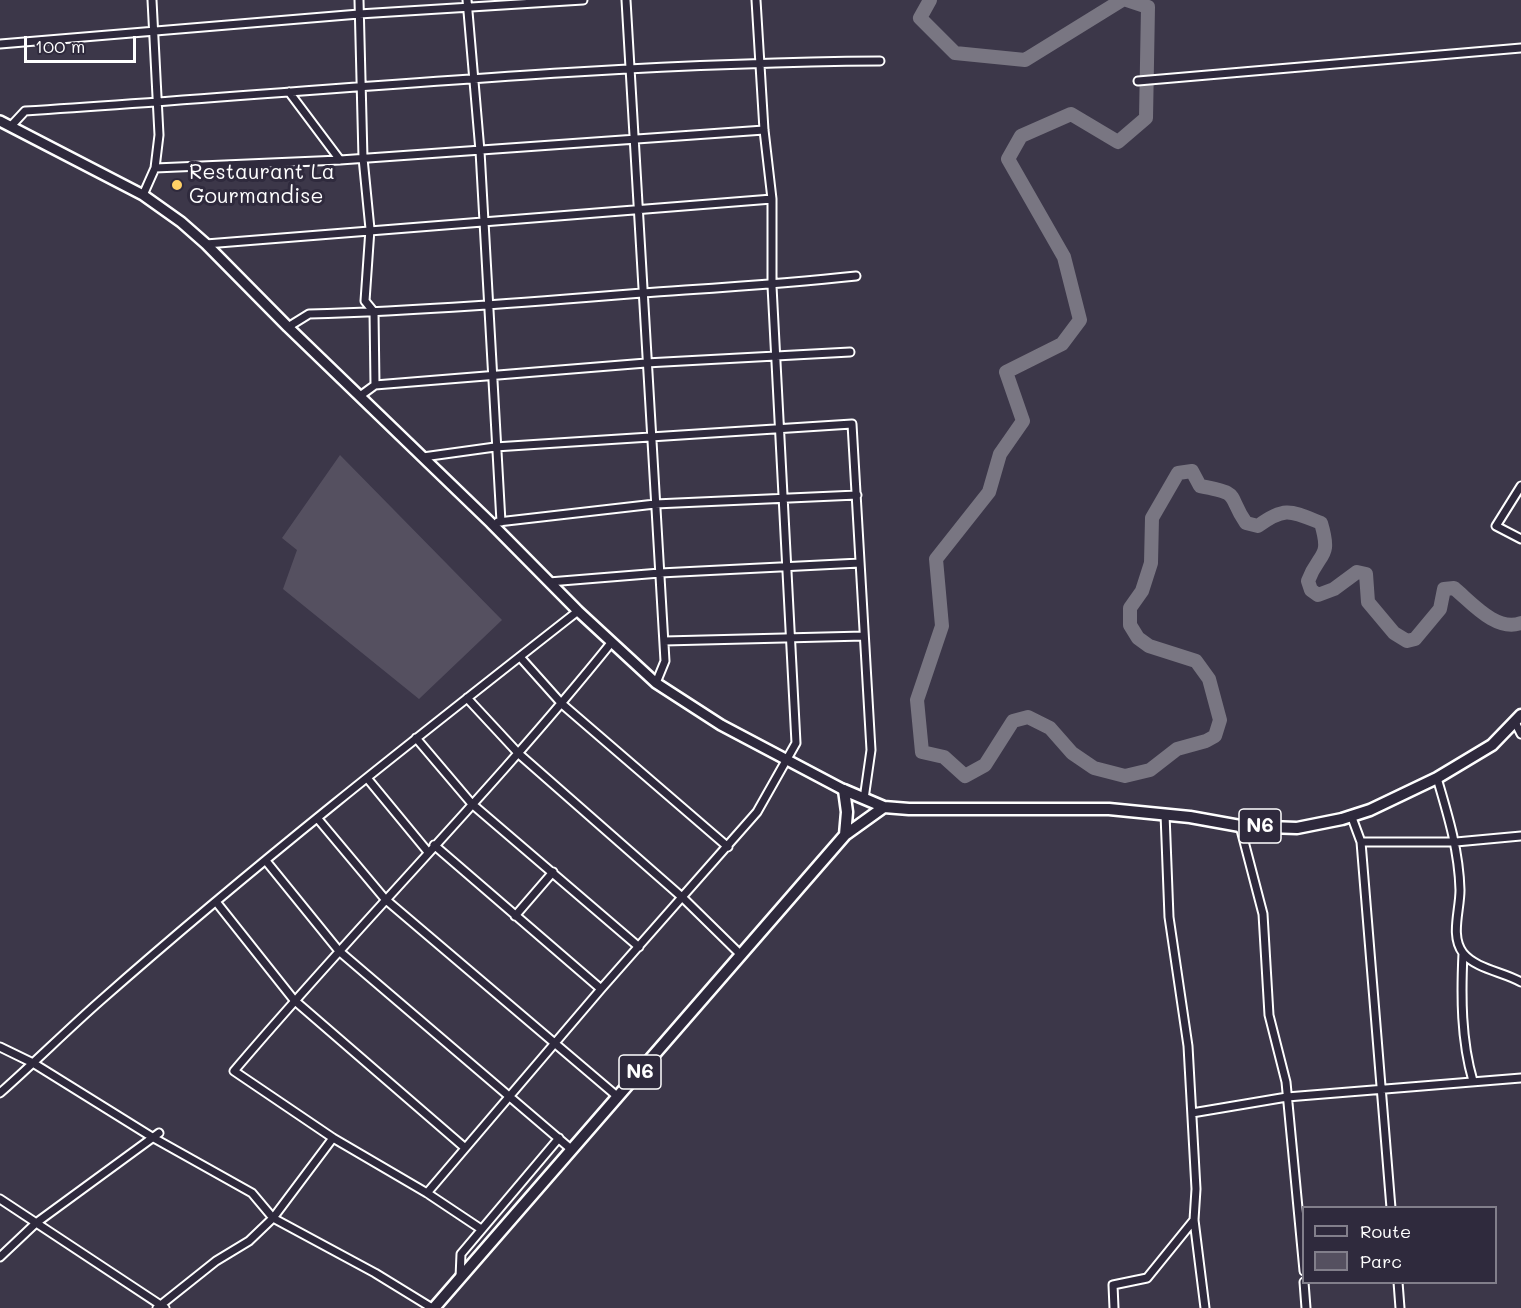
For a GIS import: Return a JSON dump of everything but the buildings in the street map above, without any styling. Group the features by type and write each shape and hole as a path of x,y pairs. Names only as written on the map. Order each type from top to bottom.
{"highway":[{"name":"N6","path":"844,790 884,807 968,811 1077,808 1165,814 1239,826 1297,828 1370,810 1437,778 1492,744 1518,719"},
{"path":"844,790 847,812 845,835"},
{"name":"N6","path":"433,1308 460,1280 845,835 884,807"}],"main road":[{"path":"0,120 143,195 206,244 578,611 657,683 721,725 844,790"}],"street":[{"path":"143,195 154,168 159,102 153,31 153,0"},
{"path":"359,0 363,86 363,158 370,229 365,301 374,312 375,385"},
{"path":"467,0 480,151 491,378 501,522"},
{"path":"0,44 359,14 468,9 583,0"},
{"path":"626,0 665,661 657,683"},
{"path":"427,1193 601,989 757,812 796,743 785,497 775,355 772,199 764,130 756,0"},
{"path":"1138,81 1521,48"},
{"path":"10,126 25,111 629,68 761,62 880,61"},
{"path":"288,92 340,160"},
{"path":"154,168 340,160 764,130"},
{"path":"206,244 370,229 772,199"},
{"path":"288,327 309,314 489,306 644,293 772,286 856,276"},
{"path":"360,396 375,385 491,378 646,363 850,352"},
{"path":"423,457 495,447 852,424 871,750 864,799"},
{"path":"1521,486 1496,526 1521,539"},
{"path":"491,523 655,504 857,495"},
{"path":"549,582 788,565 860,563"},
{"path":"0,1093 100,1001 266,861 416,738 578,611"},
{"path":"664,641 864,636"},
{"path":"481,1229 427,1193 333,1138 234,1071 385,898 519,754 611,643"},
{"path":"520,657 562,704 728,846"},
{"path":"467,698 519,754 683,898 740,954"},
{"path":"1518,719 1521,734"},
{"path":"416,738 472,804 639,947"},
{"path":"367,778 428,852"},
{"path":"1437,778 1456,842 1460,891 1456,935 1463,953 1461,1004 1468,1064 1473,1082"},
{"path":"1165,814 1169,917 1188,1046 1196,1189 1194,1220 1205,1308"},
{"path":"1351,815 1361,842 1391,1206"},
{"path":"318,819 385,898 618,1097"},
{"path":"1239,826 1263,914 1269,1015 1287,1096 1302,1250"},
{"path":"1361,842 1456,842 1521,836"},
{"path":"434,845 601,989"},
{"path":"266,861 339,951 572,1150"},
{"path":"515,916 553,872"},
{"path":"217,903 294,1000 465,1147"},
{"path":"1463,953 1472,960 1521,982"},
{"path":"0,1047 33,1063 152,1137 252,1193 273,1218 375,1273 433,1308"},
{"path":"1192,1113 1287,1096 1381,1091 1521,1078"},
{"path":"0,1257 36,1223 159,1133"},
{"path":"0,1199 161,1307 216,1261 249,1241 273,1218 333,1138"},
{"path":"460,1280 461,1254 559,1138"},
{"path":"1114,1308 1113,1285 1146,1278 1194,1220"},
{"path":"1304,1284 1306,1308"},
{"path":"1398,1284 1400,1308"}],"green space":[{"path":"340,455 502,620 419,699 283,589 297,550 282,538"}],"waterway":[{"path":"930,0 920,18 955,53 1025,60 1122,0"},
{"path":"1127,0 1148,7 1146,118 1118,142 1071,114 1021,136 1008,159 1064,257 1080,320 1062,344 1006,372 1023,421 1000,454 989,492 936,559 942,626 917,700 922,752 944,757 965,776 985,765 1013,721 1028,717 1050,728 1072,753 1094,768 1125,776 1150,770 1177,749 1206,741 1215,736 1220,720 1209,679 1196,661 1149,646 1138,638 1130,625 1130,608 1142,591 1151,563 1152,518 1178,473 1192,471 1200,486 1228,494 1232,497 1246,523 1258,526 1275,515 1288,512 1321,523 1325,550 1308,581 1311,590 1318,595 1334,589 1357,572 1366,574 1368,602 1394,633 1407,641 1415,639 1440,609 1444,589 1454,588 1494,620 1512,625 1521,623"}],"place":[{"name":"Restaurant La Gourmandise","path":"177,185"}]}
